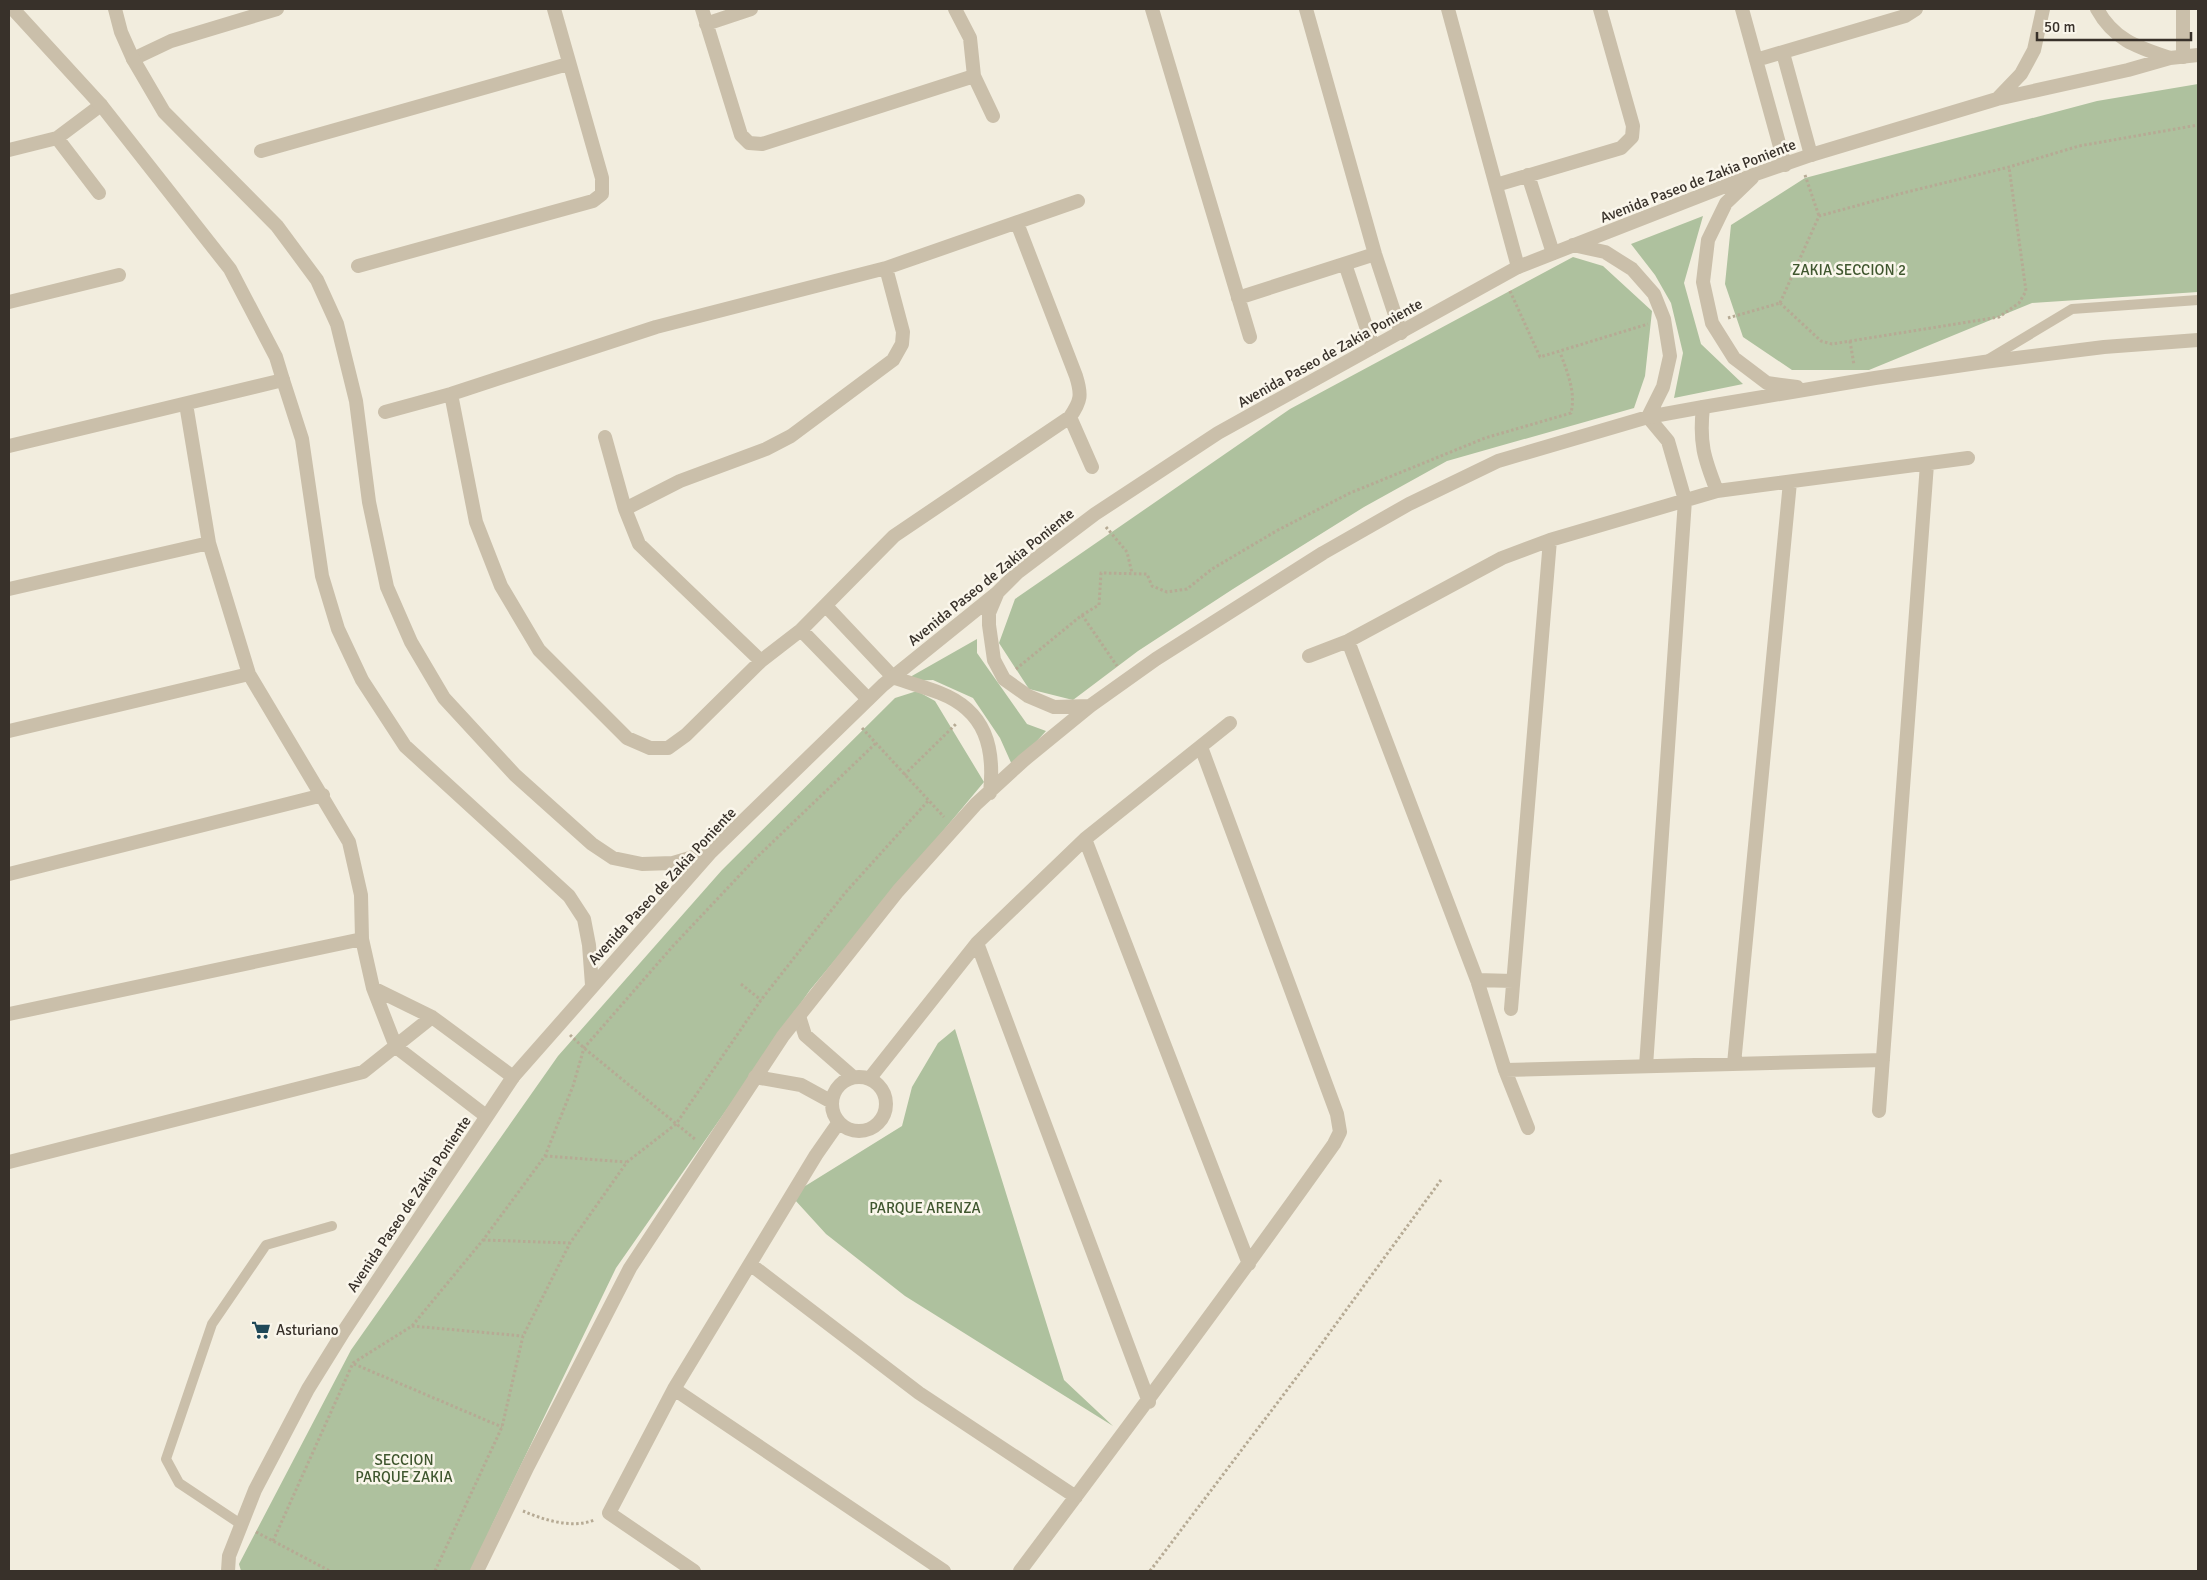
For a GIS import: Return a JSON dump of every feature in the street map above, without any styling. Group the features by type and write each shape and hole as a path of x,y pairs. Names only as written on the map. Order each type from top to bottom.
{"street":[{"path":"115,9 121,32 133,59 164,112 277,226 317,280 337,324 356,401 369,502 387,586 411,642 444,698 515,775 592,844 613,858 642,864 673,863 711,852"},
{"path":"133,59 170,41 277,9"},
{"path":"358,266 593,201 602,194 602,178 568,64 554,9"},
{"path":"702,9 741,135 749,143 762,144 974,76"},
{"path":"706,24 751,9"},
{"path":"955,9 970,38 974,76 993,116"},
{"path":"1152,9 1250,337"},
{"path":"1306,9 1375,254 1401,333"},
{"path":"1448,9 1518,267"},
{"path":"1496,186 1621,148 1632,138 1632,126 1600,9"},
{"path":"1742,9 1785,165"},
{"path":"1756,60 1905,16 1916,9"},
{"path":"1997,99 2021,74 2034,50 2043,9"},
{"path":"2097,9 2106,25 2135,46 2176,57 2183,9"},
{"path":"14,10 100,105 230,269 276,357 302,439 322,576 338,629 362,680 405,746 569,896 584,919 589,945 592,985"},
{"path":"1783,53 1811,156"},
{"name":"Avenida Paseo de Zakia Poniente","path":"228,1571 229,1556 256,1490 308,1389 513,1077 711,852 868,699 997,593 1017,573 1095,514 1218,433 1518,267 1756,174 1811,156 1997,99 2128,70 2176,57 2198,55"},
{"path":"261,151 568,64"},
{"path":"9,150 57,138 100,105"},
{"path":"57,138 99,193"},
{"path":"1756,174 1726,203 1708,240 1703,282 1712,323 1734,358 1767,383 1811,389"},
{"path":"1528,175 1553,253"},
{"path":"385,412 451,394 656,328 886,268 1078,200"},
{"path":"451,394 476,522 501,586 539,650 628,738 650,748 668,748 686,735 761,662 801,630 894,536 1070,417 1079,404 1081,390 1017,223"},
{"path":"1573,246 1605,252 1632,269 1654,294 1664,319 1670,356 1663,387 1648,417"},
{"path":"1238,298 1375,254"},
{"path":"1345,264 1373,347"},
{"path":"625,509 680,481 766,449 790,436 893,360 902,344 903,332 886,268"},
{"path":"9,302 119,275"},
{"path":"476,1571 630,1268 755,1077 799,1016 898,891 976,804 990,794 1024,760 1090,706 1126,680 1322,553 1408,504 1498,461 1648,417 1703,407 1984,362 2104,347 2198,340"},
{"path":"9,446 283,380"},
{"path":"186,404 210,543 249,674 323,795 349,842 361,895 362,939 373,988 396,1047 486,1116"},
{"path":"1703,407 1700,432 1703,456 1717,491"},
{"path":"1070,417 1092,466"},
{"path":"1646,1066 1685,500 1668,441 1648,417"},
{"path":"605,437 625,509 639,544 761,662"},
{"path":"1309,656 1348,641 1502,558 1550,540 1717,491 1968,458"},
{"path":"1879,1111 1927,464"},
{"path":"1734,1064 1790,482"},
{"path":"1511,1009 1550,540"},
{"path":"9,589 210,543"},
{"path":"997,593 989,613 988,625 994,660 1004,679 1028,696 1054,707 1090,706"},
{"path":"826,606 893,677 940,693 970,711 981,724 990,746 992,766 990,794"},
{"path":"801,630 868,699"},
{"path":"1348,641 1476,980 1505,1070 1528,1128"},
{"path":"9,731 249,674"},
{"path":"870,1078 977,943 1085,839 1230,723"},
{"path":"1020,1571 1148,1402 1249,1264 1334,1144 1340,1132 1337,1114 1202,746"},
{"path":"9,874 323,795"},
{"path":"1085,839 1249,1264"},
{"path":"9,1014 362,939"},
{"path":"977,943 1148,1402"},
{"path":"1476,980 1513,981"},
{"path":"373,988 432,1018 513,1077"},
{"path":"799,1016 805,1035 853,1077"},
{"path":"9,1162 362,1072 432,1018"},
{"path":"1505,1070 1883,1060"},
{"path":"755,1077 801,1085 832,1102"},
{"path":"853,1077 870,1078 879,1084 885,1094 887,1104 884,1115 878,1124 869,1130 858,1131 848,1128 839,1122 833,1112 832,1102 835,1091 843,1082 853,1077"},
{"path":"694,1571 610,1513 674,1389 839,1122"},
{"path":"750,1264 920,1393 1076,1497"},
{"path":"674,1389 944,1571"}],"lane":[{"path":"1984,362 2072,309 2198,300"},
{"path":"242,1525 179,1483 166,1459 212,1324 266,1245 332,1226"}],"path":[{"path":"1819,216 2010,167 2079,146 2198,125"},
{"path":"1780,303 1820,341 1832,344 1999,317 2019,303 2026,291 2010,167"},
{"path":"1712,323 1780,303 1819,216 1810,186"},
{"path":"1518,307 1540,357 1664,319"},
{"path":"1850,341 1857,381"},
{"path":"1004,679 1082,615 1099,605 1101,573 1147,574 1152,586 1167,592 1187,589 1212,569 1278,530 1350,493 1485,438 1570,413 1574,401 1570,379 1560,352"},
{"path":"1095,514 1127,552 1132,573"},
{"path":"1082,615 1126,680"},
{"path":"904,774 970,711"},
{"path":"852,716 928,801 955,828"},
{"path":"273,1541 353,1363 412,1326 483,1240 545,1156 573,1086 584,1048 673,946 754,860 876,743"},
{"path":"435,1571 502,1427 523,1336 570,1243 627,1162 676,1124 761,1000 845,893 928,801"},
{"path":"741,984 761,1000"},
{"path":"559,1024 584,1048 708,1150"},
{"path":"545,1156 627,1162"},
{"path":"1150,1571 1309,1361 1441,1180"},
{"path":"483,1240 570,1243"},
{"path":"412,1326 523,1336"},
{"path":"353,1363 502,1427"},
{"path":"508,1506 561,1523 588,1522 610,1513"},
{"path":"242,1525 330,1571"}],"green space":[{"name":"ZAKIA SECCION 2","path":"2198,84 2198,292 2032,303 1869,370 1792,370 1743,337 1725,284 1731,225 1805,178 2097,101"},
{"path":"1703,216 1684,283 1701,344 1743,384 1674,398 1683,353 1671,303 1655,275 1631,244"},
{"path":"1573,257 1603,266 1652,311 1645,376 1634,408 1447,461 1364,507 1233,589 1138,651 1073,700 1029,689 999,643 1015,599 1290,409"},
{"path":"977,639 977,653 1027,724 1046,731 1013,767 1000,738 973,698 933,680 903,681"},
{"name":"SECCION PARQUE ZAKIA","path":"917,691 935,701 984,782 810,990 616,1268 492,1525 473,1571 241,1571 239,1564 351,1350 558,1056 722,870 895,698"},
{"name":"PARQUE ARENZA","path":"955,1029 1064,1380 1113,1426 905,1296 826,1234 795,1200 802,1188 902,1126 912,1087 938,1043"}],"place":[{"name":"Asturiano","path":"261,1330"}]}
